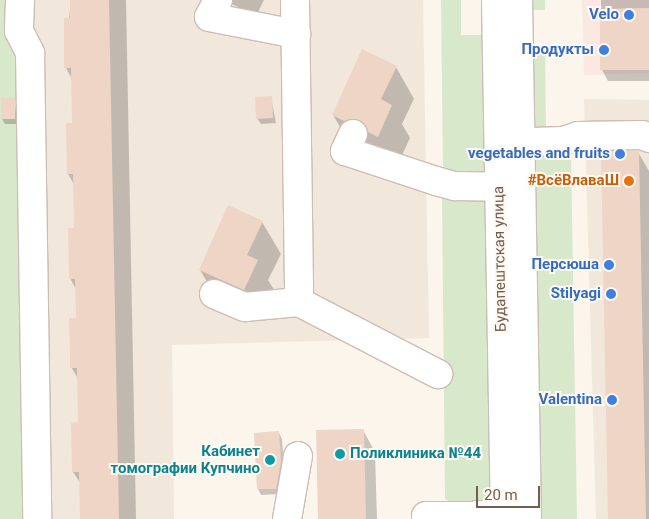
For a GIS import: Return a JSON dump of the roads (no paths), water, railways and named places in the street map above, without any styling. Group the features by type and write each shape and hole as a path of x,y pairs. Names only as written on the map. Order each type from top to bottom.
{"street":[{"path":"20,0 19,31 30,54 37,519"},
{"path":"218,0 210,17 296,34"},
{"path":"295,0 296,34 286,107 299,302"},
{"name":"Будапештская улица","path":"496,0 510,143"},
{"name":"Будапештская улица","path":"516,517 510,143 518,0"},
{"path":"353,134 345,151 455,186 510,187"},
{"path":"510,143 563,141 578,136 642,135 649,138"},
{"path":"214,294 245,307 299,302 438,374"},
{"path":"288,519 298,456"},
{"path":"426,516 516,517"}],"place":[{"name":"Velo","path":"629,15"},
{"name":"Продукты","path":"604,50"},
{"name":"vegetables and fruits","path":"620,154"},
{"name":"#ВсёВлаваШ","path":"629,181"},
{"name":"Персюша","path":"609,265"},
{"name":"Stilyagi","path":"611,294"},
{"name":"Valentina","path":"612,400"},
{"name":"Поликлиника №44","path":"340,454"},
{"name":"Кабинет томографии Купчино","path":"270,460"}]}
